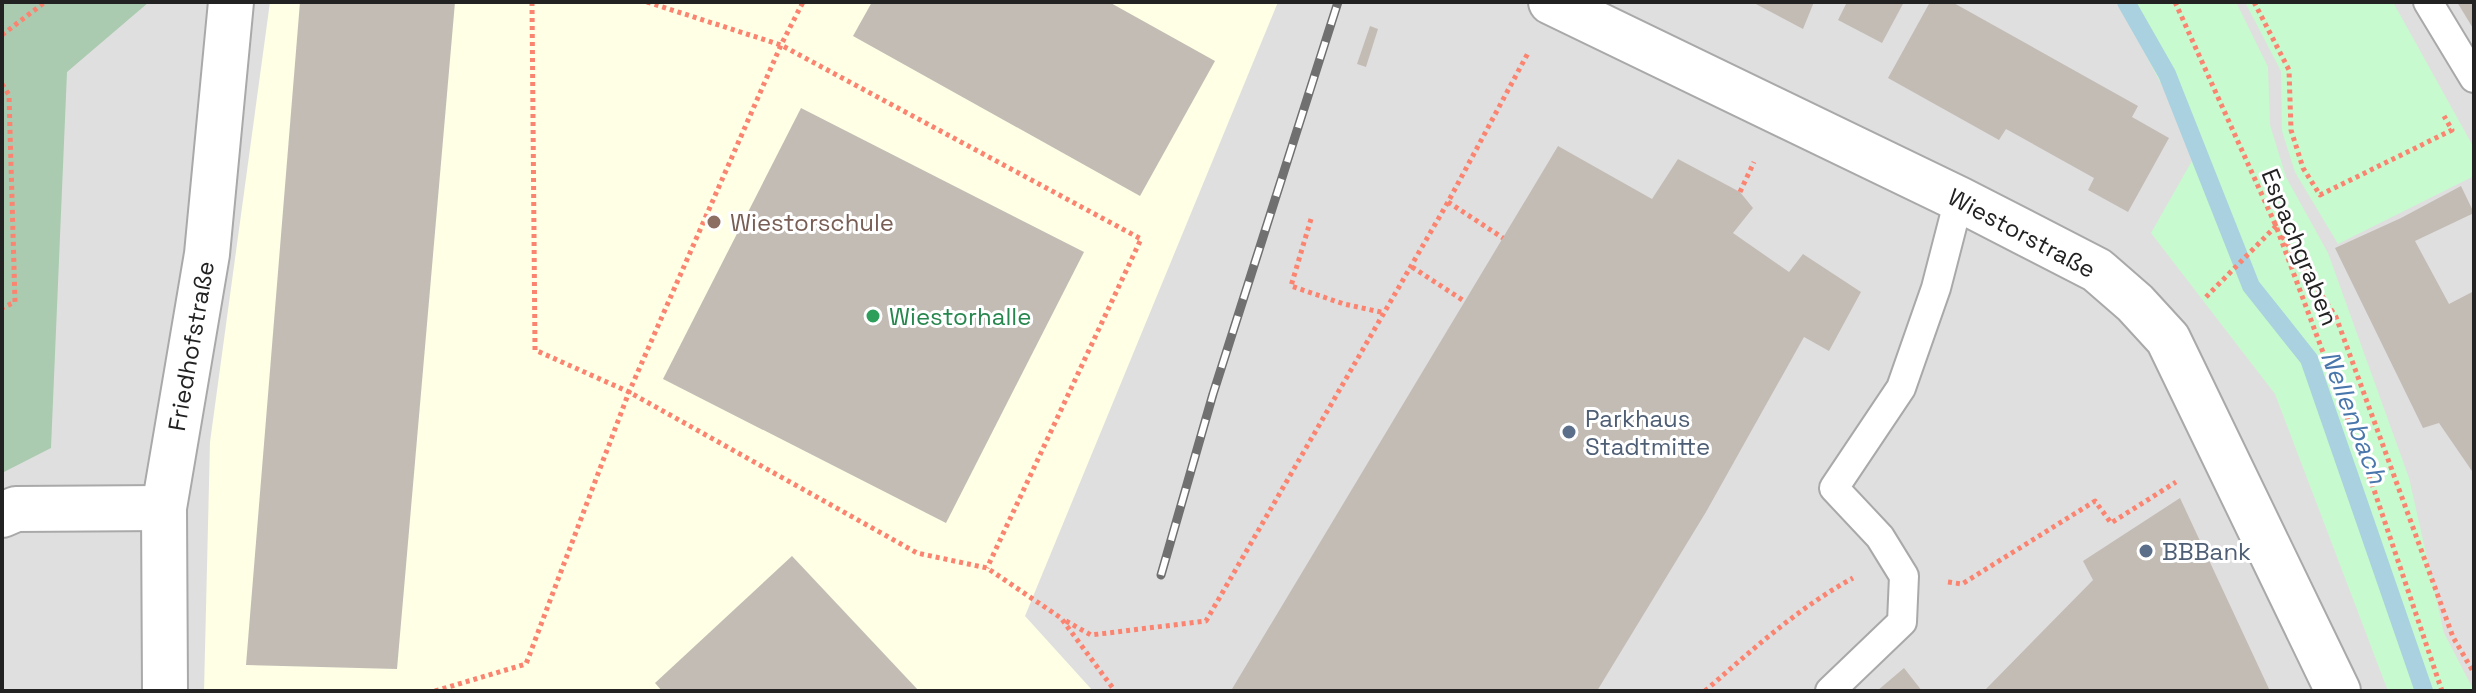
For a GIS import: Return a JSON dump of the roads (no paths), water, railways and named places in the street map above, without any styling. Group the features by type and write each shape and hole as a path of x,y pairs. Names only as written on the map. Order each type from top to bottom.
{"street":[{"name":"Friedhofstraße","path":"165,691 164,508 207,254 231,2"},
{"name":"Wiestorstraße","path":"1554,2 1959,199 2097,270 2135,303 2168,339 2338,691"},
{"path":"2,515 16,509 164,508"}],"lane":[{"path":"2428,2 2474,78"},
{"path":"1830,691 1902,622 1898,566 1880,537 1834,488 1901,388 1936,288 1959,199"}],"waterway":[{"name":"Nellenbach","path":"2126,2 2167,74 2251,286 2309,359 2424,691"}],"railway":[{"path":"1161,575 1213,394 1338,2"}],"place":[{"name":"Wiestorschule","path":"714,222"},
{"name":"Wiestorhalle","path":"873,316"},
{"name":"Parkhaus Stadtmitte","path":"1569,432"},
{"name":"BBBank","path":"2146,551"}]}
